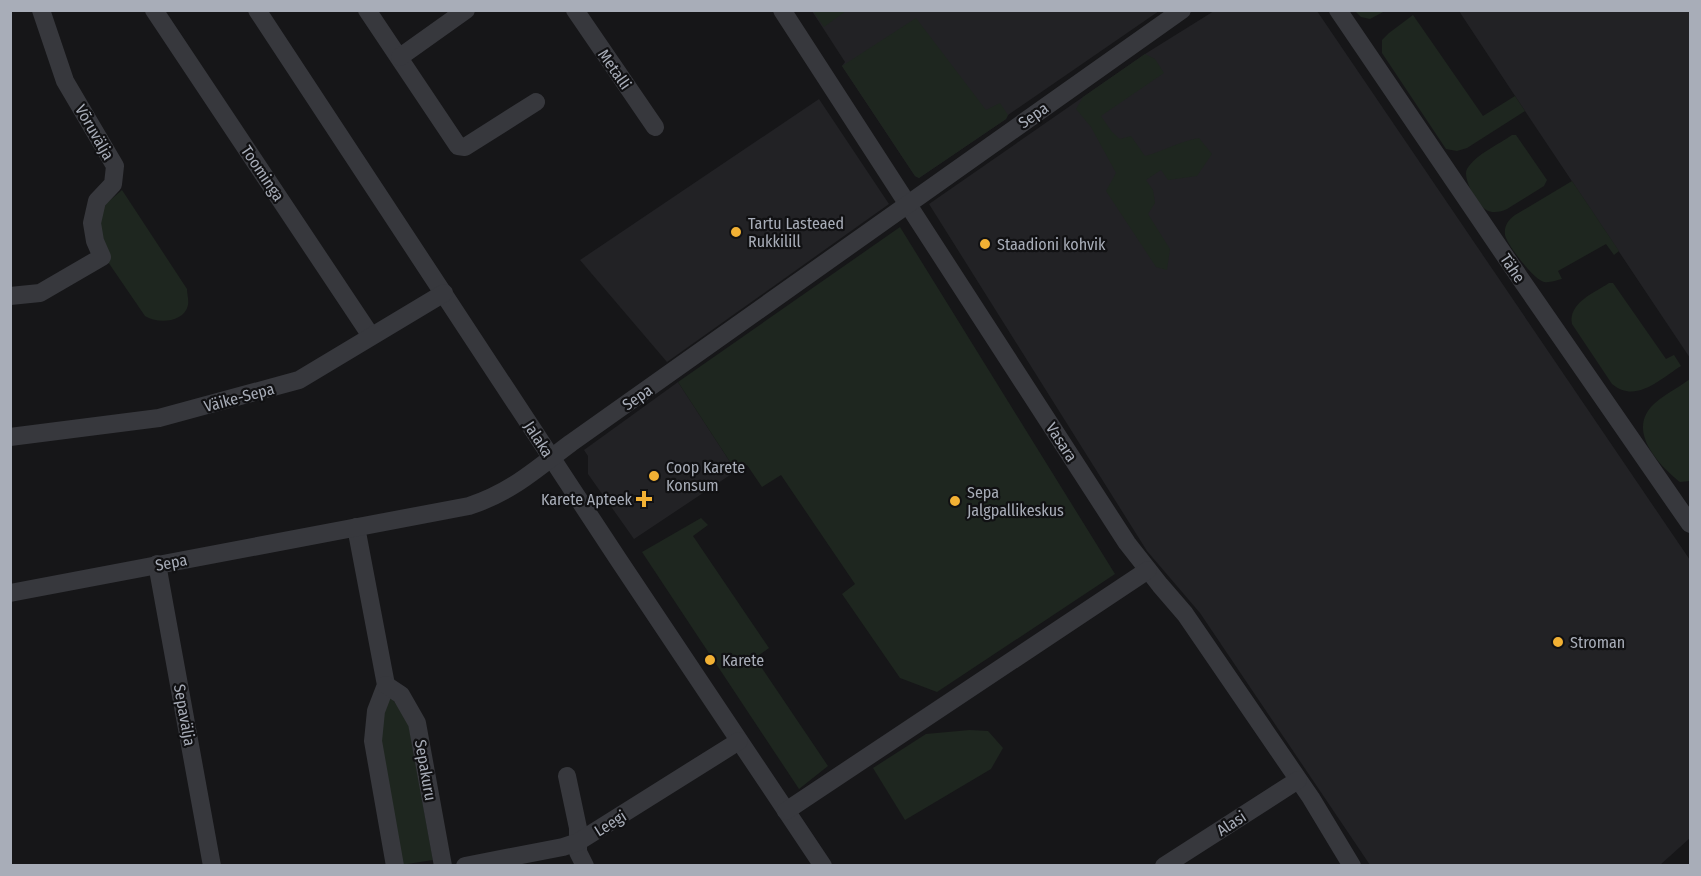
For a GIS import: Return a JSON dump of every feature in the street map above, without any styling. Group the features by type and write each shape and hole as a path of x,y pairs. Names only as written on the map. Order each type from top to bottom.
{"street":[{"name":"Võruvälja","path":"10,296 40,293 102,257 95,241 92,223 97,201 113,184 115,166 65,81 41,10"},
{"name":"Toominga","path":"154,10 371,336"},
{"name":"Jalaka","path":"257,10 823,866"},
{"path":"367,10 458,146 465,147 536,102"},
{"path":"400,57 466,10"},
{"name":"Metalli","path":"575,10 655,127"},
{"name":"Vasara","path":"782,10 1128,543 1185,614 1298,780 1352,866"},
{"name":"Sepa","path":"10,593 469,506 489,499 516,484 552,459 566,446 1182,10"},
{"name":"Tähe","path":"1338,10 1690,524"},
{"name":"Väike-Sepa","path":"10,437 159,418 299,380 444,293"},
{"path":"356,527 386,685 376,711 373,741 395,866"},
{"name":"Sepavälja","path":"157,564 212,866"},
{"path":"786,811 1148,570"},
{"name":"Sepakuru","path":"386,685 401,695 417,723 443,866"},
{"name":"Leegi","path":"465,866 578,842 739,741"},
{"path":"567,776 578,828 578,852 585,866"},
{"name":"Alasi","path":"1164,866 1298,780"}],"shaded area":[{"path":"812,11 1159,11 919,178 915,176 842,66 845,62"},
{"path":"813,11 846,11 824,27"},
{"path":"1214,11 1317,11 1690,560 1690,838 1660,865 1370,865 1200,613 1147,551 929,204 1145,54"},
{"path":"1355,11 1385,11 1370,19 1361,17"},
{"path":"1459,11 1690,11 1690,358 1525,111"},
{"path":"1413,15 1483,116 1515,96 1525,111 1467,148 1457,151 1446,149 1382,53 1382,40"},
{"path":"916,18 986,110 1000,103 1008,115 1006,119 919,178 915,176 842,66"},
{"path":"1145,54 1155,59 1164,73 1101,116 1120,139 1131,136 1145,156 1199,138 1212,154 1197,176 1168,180 1161,170 1146,180 1153,190 1155,203 1148,214 1170,249 1167,270 1156,267 1106,191 1116,173 1091,127 1076,109 1083,97"},
{"name":"Tartu Lasteaed Rukkilill","path":"819,99 889,204 667,362 580,260"},
{"path":"1512,135 1516,135 1547,180 1544,186 1507,209 1490,212 1474,197 1467,178 1467,169 1482,154"},
{"path":"1572,181 1619,251 1614,255 1606,244 1558,271 1562,279 1544,282 1528,269 1516,254 1505,235 1506,226 1515,215"},
{"path":"122,190 187,289 188,305 185,311 176,318 163,321 145,316 106,259 99,214 107,203"},
{"name":"Sepa Jalgpallikeskus","path":"900,227 1115,574 937,692 900,678 842,594 855,584 781,475 762,487 747,465 736,471 678,382"},
{"path":"1609,283 1613,283 1666,359 1674,355 1681,366 1656,383 1639,391 1621,390 1612,384 1572,324 1574,310 1578,304"},
{"path":"1690,379 1690,481 1680,482 1649,448 1643,427 1645,417 1651,407"},
{"path":"678,382 736,471 634,539 588,474 588,456 584,450"},
{"path":"701,518 708,525 693,536 769,648 755,658 828,766 799,789 642,552"},
{"path":"390,697 407,716 433,860 401,865 380,740 381,715"},
{"path":"970,730 988,731 1003,748 991,769 905,820 873,768 926,734"}],"place":[{"name":"Tartu Lasteaed Rukkilill","path":"736,232"},
{"name":"Staadioni kohvik","path":"985,244"},
{"name":"Coop Karete Konsum","path":"654,476"},
{"name":"Karete Apteek","path":"644,499"},
{"name":"Sepa Jalgpallikeskus","path":"955,501"},
{"name":"Stroman","path":"1558,642"},
{"name":"Karete","path":"710,660"}]}
